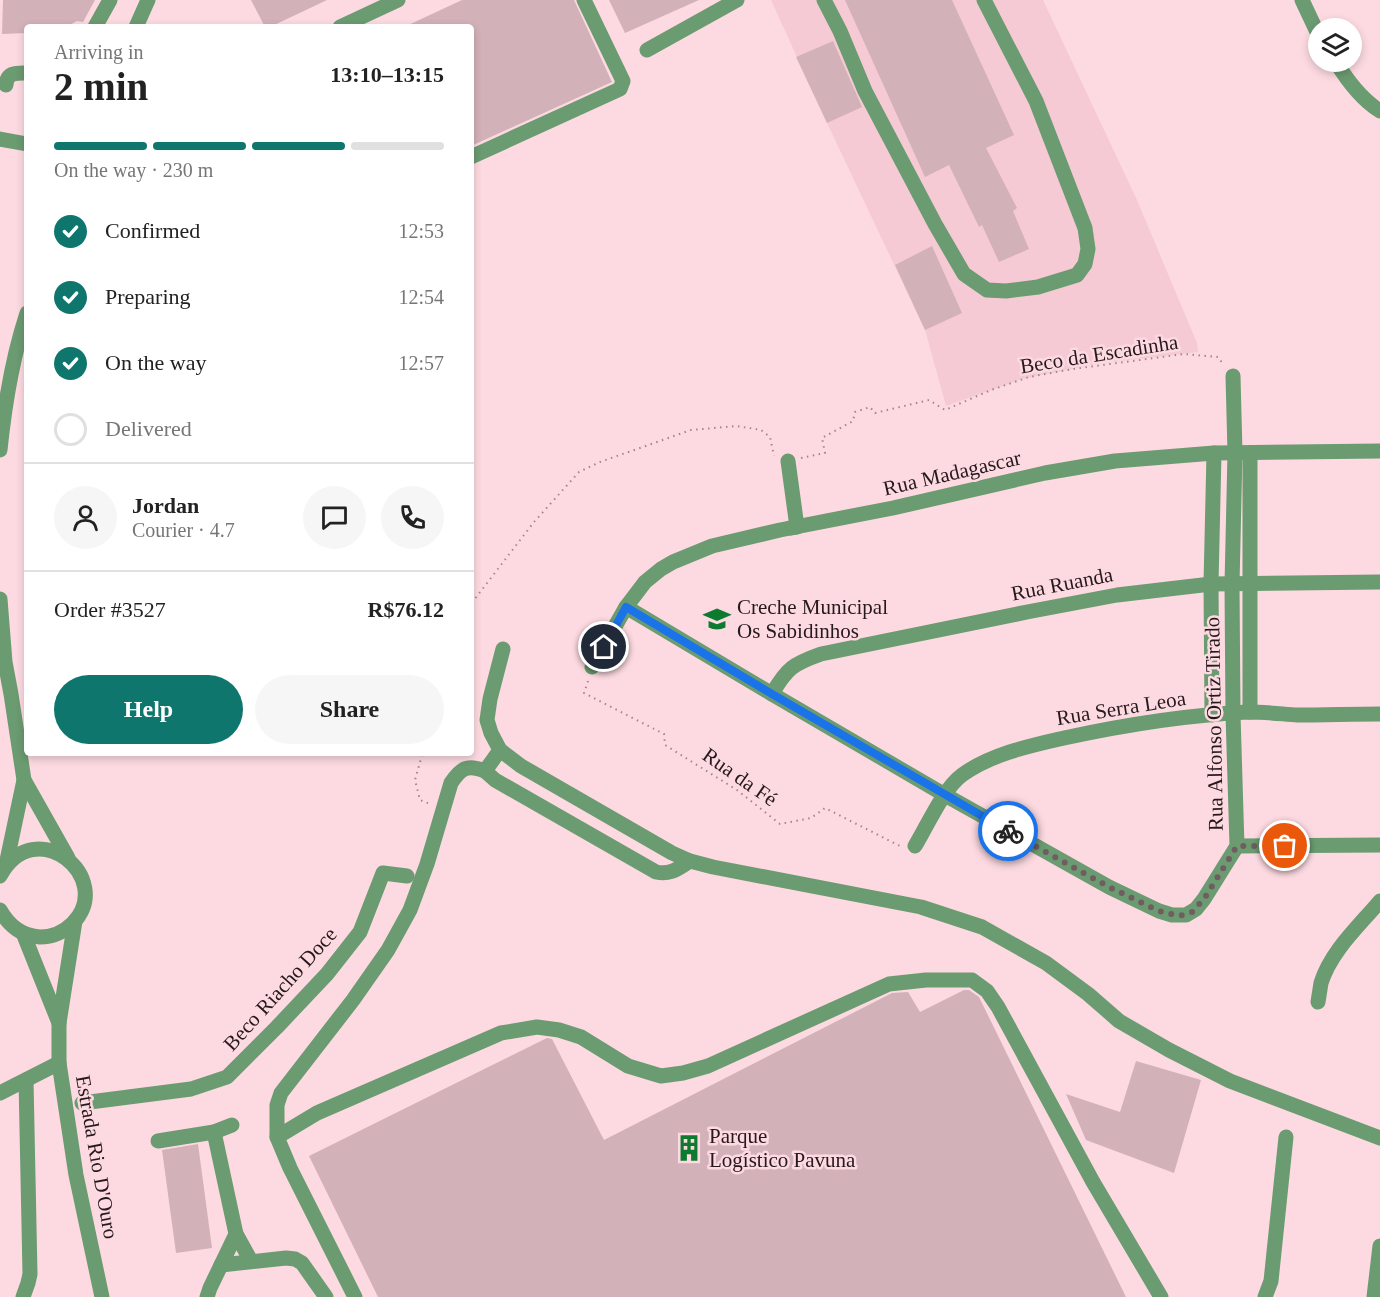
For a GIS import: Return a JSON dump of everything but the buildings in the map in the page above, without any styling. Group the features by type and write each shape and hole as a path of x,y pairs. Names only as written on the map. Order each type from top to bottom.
{"street":[{"path":"97,24 110,0"},
{"path":"137,24 148,0"},
{"path":"346,24 398,0"},
{"path":"474,156 620,89 623,81 584,0"},
{"path":"647,50 737,0"},
{"path":"824,0 840,31 865,91 934,224 964,274 987,290 1006,291 1038,287 1077,275 1084,264 1088,249 1085,228 1036,101 984,0"},
{"path":"1302,0 1310,18"},
{"path":"1342,72 1349,82 1380,111"},
{"path":"6,86 9,75 24,73"},
{"path":"0,139 24,143"},
{"path":"0,450 10,371 24,323"},
{"name":"Rua Alfonso Ortiz Tirado","path":"1233,376 1242,453 1250,585 1250,712"},
{"name":"Rua Madagascar","path":"592,667 626,607 645,582 673,562 711,546 1045,473 1115,461 1214,453 1380,451"},
{"name":"Rua Alfonso Ortiz Tirado","path":"1212,715 1211,585 1214,453"},
{"name":"Rua Alfonso Ortiz Tirado","path":"626,607 945,795 1109,887 1159,911 1172,915 1186,915 1196,909 1204,899 1237,846 1232,585 1242,453"},
{"path":"788,460 794,527"},
{"name":"Rua Ruanda","path":"772,694 783,676 793,666 821,654 1117,595 1211,585 1380,582"},
{"path":"0,599 5,662 24,780 69,859"},
{"path":"503,649 487,720 490,733 500,750 521,766 672,853 690,861 921,907 982,927 1046,963 1088,994 1119,1021 1169,1050 1230,1081 1380,1138"},
{"name":"Rua Serra Leoa","path":"915,846 950,785 963,774 990,759 1050,741 1139,724 1212,715 1250,712 1298,715 1380,714"},
{"path":"485,771 500,750"},
{"path":"355,1297 290,1168 277,1137 277,1105 281,1093 353,1000 388,950 410,910 427,864 451,783 458,773 463,769 474,767 485,771 495,780 656,872 666,874 690,861"},
{"path":"3,871 24,780"},
{"path":"1237,846 1380,845"},
{"path":"3,871 15,858 36,849 59,853 69,859"},
{"name":"Estrada Rio D'Ouro","path":"69,859 82,877 85,888 81,911 75,921 59,1023 59,1063 76,1175 99,1295"},
{"name":"Beco Riacho Doce","path":"82,1103 191,1089 227,1077 327,974 360,932 383,873 407,876"},
{"path":"1318,1002 1322,982 1332,960 1341,946 1380,901"},
{"path":"0,910 13,927 34,937 56,934 67,929 75,921"},
{"name":"Estrada Rio D'Ouro","path":"22,933 59,1023"},
{"path":"277,1137 317,1113 501,1033 537,1027 560,1030 581,1037 628,1066 661,1076 708,1066 889,984 926,980 972,980 987,991 998,1007 1093,1182 1161,1297"},
{"path":"0,1093 59,1063"},
{"path":"26,1080 30,1274 26,1290 36,1297"},
{"path":"158,1141 213,1132 232,1125"},
{"path":"213,1132 236,1234 251,1261"},
{"path":"1265,1297 1271,1281 1286,1137"},
{"path":"207,1297 236,1234"},
{"path":"1374,1297 1380,1246"},
{"path":"221,1265 295,1258 302,1263 326,1297"}],"path":[{"name":"Beco da Escadinha","path":"788,460 825,453 822,438 853,421 855,412 870,407 875,413 929,400 945,410 1029,377 1184,354 1218,357 1233,376"},
{"path":"474,600 534,522 579,472 600,462 691,429 737,426 761,430 770,437 775,459 788,460"},
{"name":"Rua da Fé","path":"592,667 584,693 664,734 665,745 737,790 780,824 811,818 825,808 899,846 915,846"},
{"path":"422,756 415,780 420,800 430,803"}],"shaded area":[{"path":"771,0 1043,0 1137,200 1197,343 1198,352 1096,364 1022,379 946,406 925,330"}],"way so far":[{"path":"1008,831 1109,887 1159,911 1179,916 1196,909 1237,846 1285,846"}],"place":[{"name":"Creche Municipal Os Sabidinhos","path":"717,619"},
{"name":"Parque Logístico Pavuna","path":"689,1148"}],"route":[{"path":"604,647 626,607 1008,831"}]}
